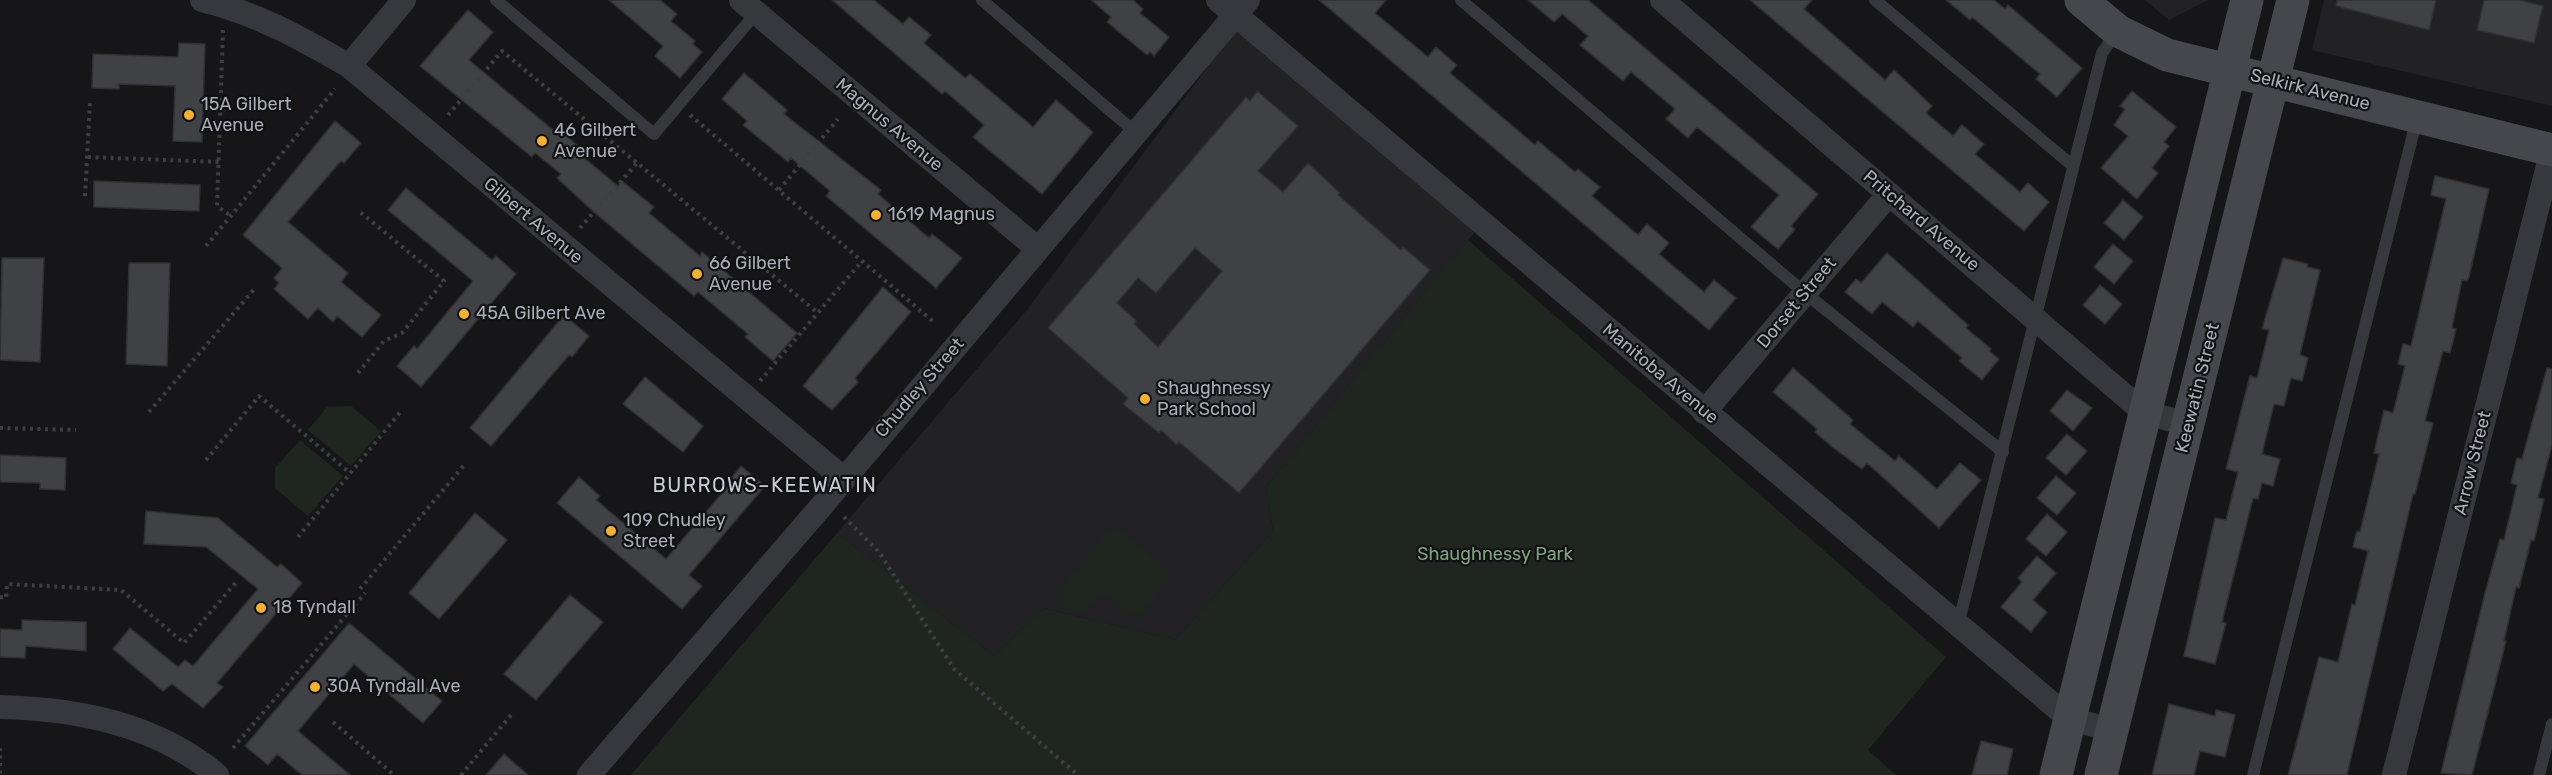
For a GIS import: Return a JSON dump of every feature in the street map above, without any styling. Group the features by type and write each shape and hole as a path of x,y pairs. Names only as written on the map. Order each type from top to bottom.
{"main road":[{"name":"Selkirk Avenue","path":"2081,0 2118,31 2167,55 2552,150"},
{"path":"2056,775 2247,0"},
{"name":"Keewatin Street","path":"2101,775 2293,0"}],"street":[{"name":"Gilbert Avenue","path":"202,0 274,24 349,66 843,478"},
{"path":"349,66 404,0"},
{"name":"Pritchard Avenue","path":"1662,0 2145,413 2189,424"},
{"name":"Chudley Street","path":"589,775 1038,249 1136,132 1234,5"},
{"name":"Manitoba Avenue","path":"1234,5 1704,412 2070,719 2112,730"},
{"name":"Magnus Avenue","path":"748,6 1038,249"},
{"name":"Arrow Street","path":"2394,775 2552,150"},
{"name":"Dorset Street","path":"1704,412 1889,194"},
{"path":"0,707 61,711 121,723 155,735 183,750 217,775"}],"lane":[{"path":"496,0 654,134 748,6"},
{"path":"982,0 1136,132"},
{"path":"1461,0 1805,293 2003,452"},
{"path":"1875,0 2073,166"},
{"path":"1958,625 2037,320 2102,53 2118,31"},
{"path":"2253,775 2418,117"},
{"path":"2539,775 2552,724"}],"path":[{"path":"224,30 218,206 231,216"},
{"path":"448,116 502,51 818,313"},
{"path":"206,246 335,89"},
{"path":"85,196 90,101"},
{"path":"686,111 934,323"},
{"path":"779,190 838,119"},
{"path":"88,158 219,162"},
{"path":"580,228 637,163"},
{"path":"358,373 384,341 402,333 444,281 360,212"},
{"path":"760,382 862,261"},
{"path":"149,412 256,287"},
{"path":"206,460 259,396 350,473"},
{"path":"298,537 402,410"},
{"path":"0,428 76,430"},
{"path":"360,589 465,464"},
{"path":"844,517 879,552 954,669 1078,775"},
{"path":"0,597 6,598 7,584 121,590 184,643 238,580"},
{"path":"232,748 365,593"},
{"path":"460,775 511,715"},
{"path":"333,722 394,775"},
{"path":"0,748 0,775"}],"shaded area":[{"path":"2145,0 2208,0 2169,20"},
{"path":"2324,0 2552,0 2552,106 2312,50"},
{"name":"Shaughnessy Park School","path":"1239,25 1479,227 1266,487 1273,531 1175,640 1044,608 994,656 837,533 1026,311"}],"green space":[{"name":"Shaughnessy Park","path":"1468,240 1946,657 1868,750 1896,775 631,775 837,533 994,656 1044,608 1175,640 1273,531 1266,487"},
{"path":"351,406 381,431 351,466 308,430 327,407"},
{"path":"300,440 343,476 308,516 275,488 275,468"},
{"path":"1119,529 1167,570 1167,581 1140,615 1100,594 1082,614 1062,605 1060,591 1109,531"}],"building":[{"path":"609,0 660,0 677,14 671,21 695,41 693,44 702,52 680,78 655,56 663,46"},
{"path":"832,0 874,0 903,24 909,17 931,35 924,43 965,78 970,74 1033,127 1056,100 1093,132 1042,194 973,137 984,125 945,91 942,94"},
{"path":"1091,0 1133,0 1143,9 1140,13 1169,37 1154,56 1150,52 1147,55 1107,22 1111,17"},
{"path":"1319,0 1386,0 1375,13 1428,57 1436,47 1457,65 1450,73 1535,145 1538,141 1575,172 1578,169 1600,187 1592,196 1638,235 1647,224 1669,243 1659,254 1704,292 1714,280 1736,298 1709,330"},
{"path":"1528,0 1588,0 1818,194 1791,226 1795,229 1778,249 1751,227 1779,195 1697,127 1688,138 1666,119 1675,109 1631,72 1623,81 1580,45 1588,36 1562,14 1554,22"},
{"path":"1750,0 1812,0 1804,9 1885,80 1894,70 1932,106 1926,113 1953,136 1962,125 1984,144 1975,154 2020,192 2028,183 2049,202 2024,231"},
{"path":"1946,0 1994,0 2005,9 2008,5 2082,68 2057,97 2036,79 2040,74 1972,17 1970,20"},
{"path":"2337,0 2436,0 2429,30 2336,6"},
{"path":"2484,0 2520,0 2543,6 2534,43 2477,30"},
{"path":"468,10 493,32 469,60 553,130 556,127 585,152 582,156 618,186 622,181 654,207 649,213 700,256 702,252 797,333 773,361 745,337 748,334 698,292 694,296 595,213 557,178 561,174 535,153 532,157 420,66"},
{"name":"15A Gilbert Avenue","path":"179,43 205,44 202,142 173,141 175,86 119,84 119,89 92,88 93,54 178,57"},
{"name":"1619 Magnus","path":"744,73 787,110 784,114 881,190 878,194 929,238 932,234 962,258 936,288 826,196 830,191 791,158 788,162 743,125 747,121 722,99"},
{"path":"1257,91 1298,126 1258,171 1283,192 1308,163 1340,193 1338,195 1401,250 1403,247 1430,270 1239,493 1179,442 1177,445 1161,430 1159,433 1123,404 1128,398 1048,328 1246,97 1250,101","holes":["1195,248 1222,271 1158,347 1134,324 1137,321 1117,303 1138,278 1156,293"]},
{"path":"2132,91 2176,127 2164,142 2169,146 2152,168 2158,173 2137,199 2101,168 2128,136 2114,125 2125,109 2120,106"},
{"path":"335,121 361,143 344,163 341,161 288,222 348,273 341,282 381,315 362,337 337,316 333,322 318,308 308,319 274,289 279,283 274,278 282,268 243,235"},
{"path":"2435,176 2489,189 2469,277 2467,281 2462,280 2452,328 2456,329 2450,353 2443,351 2425,421 2433,423 2415,494 2413,494 2347,775 2288,775 2319,657 2338,662 2352,604 2355,605 2368,551 2353,547 2357,531 2360,532 2379,454 2374,453 2384,410 2393,413 2405,366 2398,364 2403,344 2411,346 2446,199 2431,195"},
{"path":"94,181 200,185 199,211 94,207"},
{"name":"45A Gilbert Ave","path":"406,188 492,260 496,256 516,274 421,387 397,366 414,346 417,349 473,281 388,210"},
{"path":"2123,200 2143,217 2124,240 2104,223"},
{"path":"2113,244 2133,261 2114,284 2094,267"},
{"path":"1887,253 1968,325 1966,328 1991,349 1989,351 1999,359 1982,380 1959,361 1962,358 1918,321 1913,327 1882,302 1872,314 1845,292 1856,279 1861,283"},
{"path":"2,258 44,258 40,362 0,360"},
{"path":"2283,258 2308,264 2307,267 2320,270 2300,355 2308,358 2302,381 2291,378 2284,406 2274,404 2262,454 2280,459 2273,486 2262,483 2258,499 2253,498 2222,622 2226,623 2215,664 2184,656 2215,518 2226,520 2238,472 2226,469 2250,376 2257,378 2269,330 2262,329"},
{"path":"129,263 170,263 167,366 126,364"},
{"path":"2100,285 2122,304 2105,324 2083,305"},
{"path":"883,287 911,312 855,378 858,382 832,410 803,386"},
{"path":"564,315 589,336 572,357 569,355 491,446 470,428"},
{"path":"1793,368 1853,420 1850,424 1895,461 1899,456 1937,489 1960,463 1981,480 1939,528 1867,463 1862,469 1831,446 1815,432 1817,429 1773,392"},
{"path":"2547,368 2552,369 2552,445 2538,498 2544,499 2534,541 2531,540 2519,588 2516,587 2504,641 2506,641 2472,775 2441,773 2485,593 2500,539 2504,540 2517,485 2511,483 2517,458 2522,459"},
{"path":"645,377 703,426 683,452 623,404"},
{"path":"2067,390 2092,408 2073,431 2050,411"},
{"path":"2067,434 2087,451 2066,475 2046,458"},
{"path":"0,455 66,458 65,490 40,489 40,483 0,482"},
{"name":"109 Chudley Street","path":"741,466 765,486 689,575 702,586 682,609 557,503 579,477 600,496 596,500 666,559 729,485 727,483"},
{"path":"2056,476 2076,493 2057,515 2037,498"},
{"name":"18 Tyndall","path":"146,511 218,518 277,567 281,564 302,583 217,683 223,687 203,708 172,684 163,691 113,649 130,628 178,667 185,660 193,666 258,589 206,547 144,544"},
{"path":"475,513 507,540 439,619 409,593"},
{"path":"2047,514 2067,532 2046,556 2026,539"},
{"path":"2037,556 2056,573 2033,600 2047,612 2031,632 2001,607 2022,582 2018,578"},
{"path":"570,595 603,622 536,700 504,674"},
{"path":"22,620 86,622 86,651 26,646 25,658 0,657 0,629 22,630"},
{"name":"30A Tyndall Ave","path":"349,623 442,701 423,723 354,664 298,731 350,775 302,775 277,754 268,765 245,746"},
{"path":"2169,704 2215,716 2216,710 2235,715 2225,757 2200,751 2194,775 2152,775"},
{"path":"1981,741 2013,749 2007,775 1972,775"},
{"path":"504,754 528,775 486,775"}],"place":[{"name":"15A Gilbert Avenue","path":"189,115"},
{"name":"46 Gilbert Avenue","path":"542,141"},
{"name":"1619 Magnus","path":"876,215"},
{"name":"66 Gilbert Avenue","path":"697,274"},
{"name":"45A Gilbert Ave","path":"464,314"},
{"name":"Shaughnessy Park School","path":"1145,399"},
{"name":"109 Chudley Street","path":"611,531"},
{"name":"18 Tyndall","path":"261,608"},
{"name":"30A Tyndall Ave","path":"315,687"}],"district":[{"name":"BURROWS–KEEWATIN","path":"765,486"}]}
